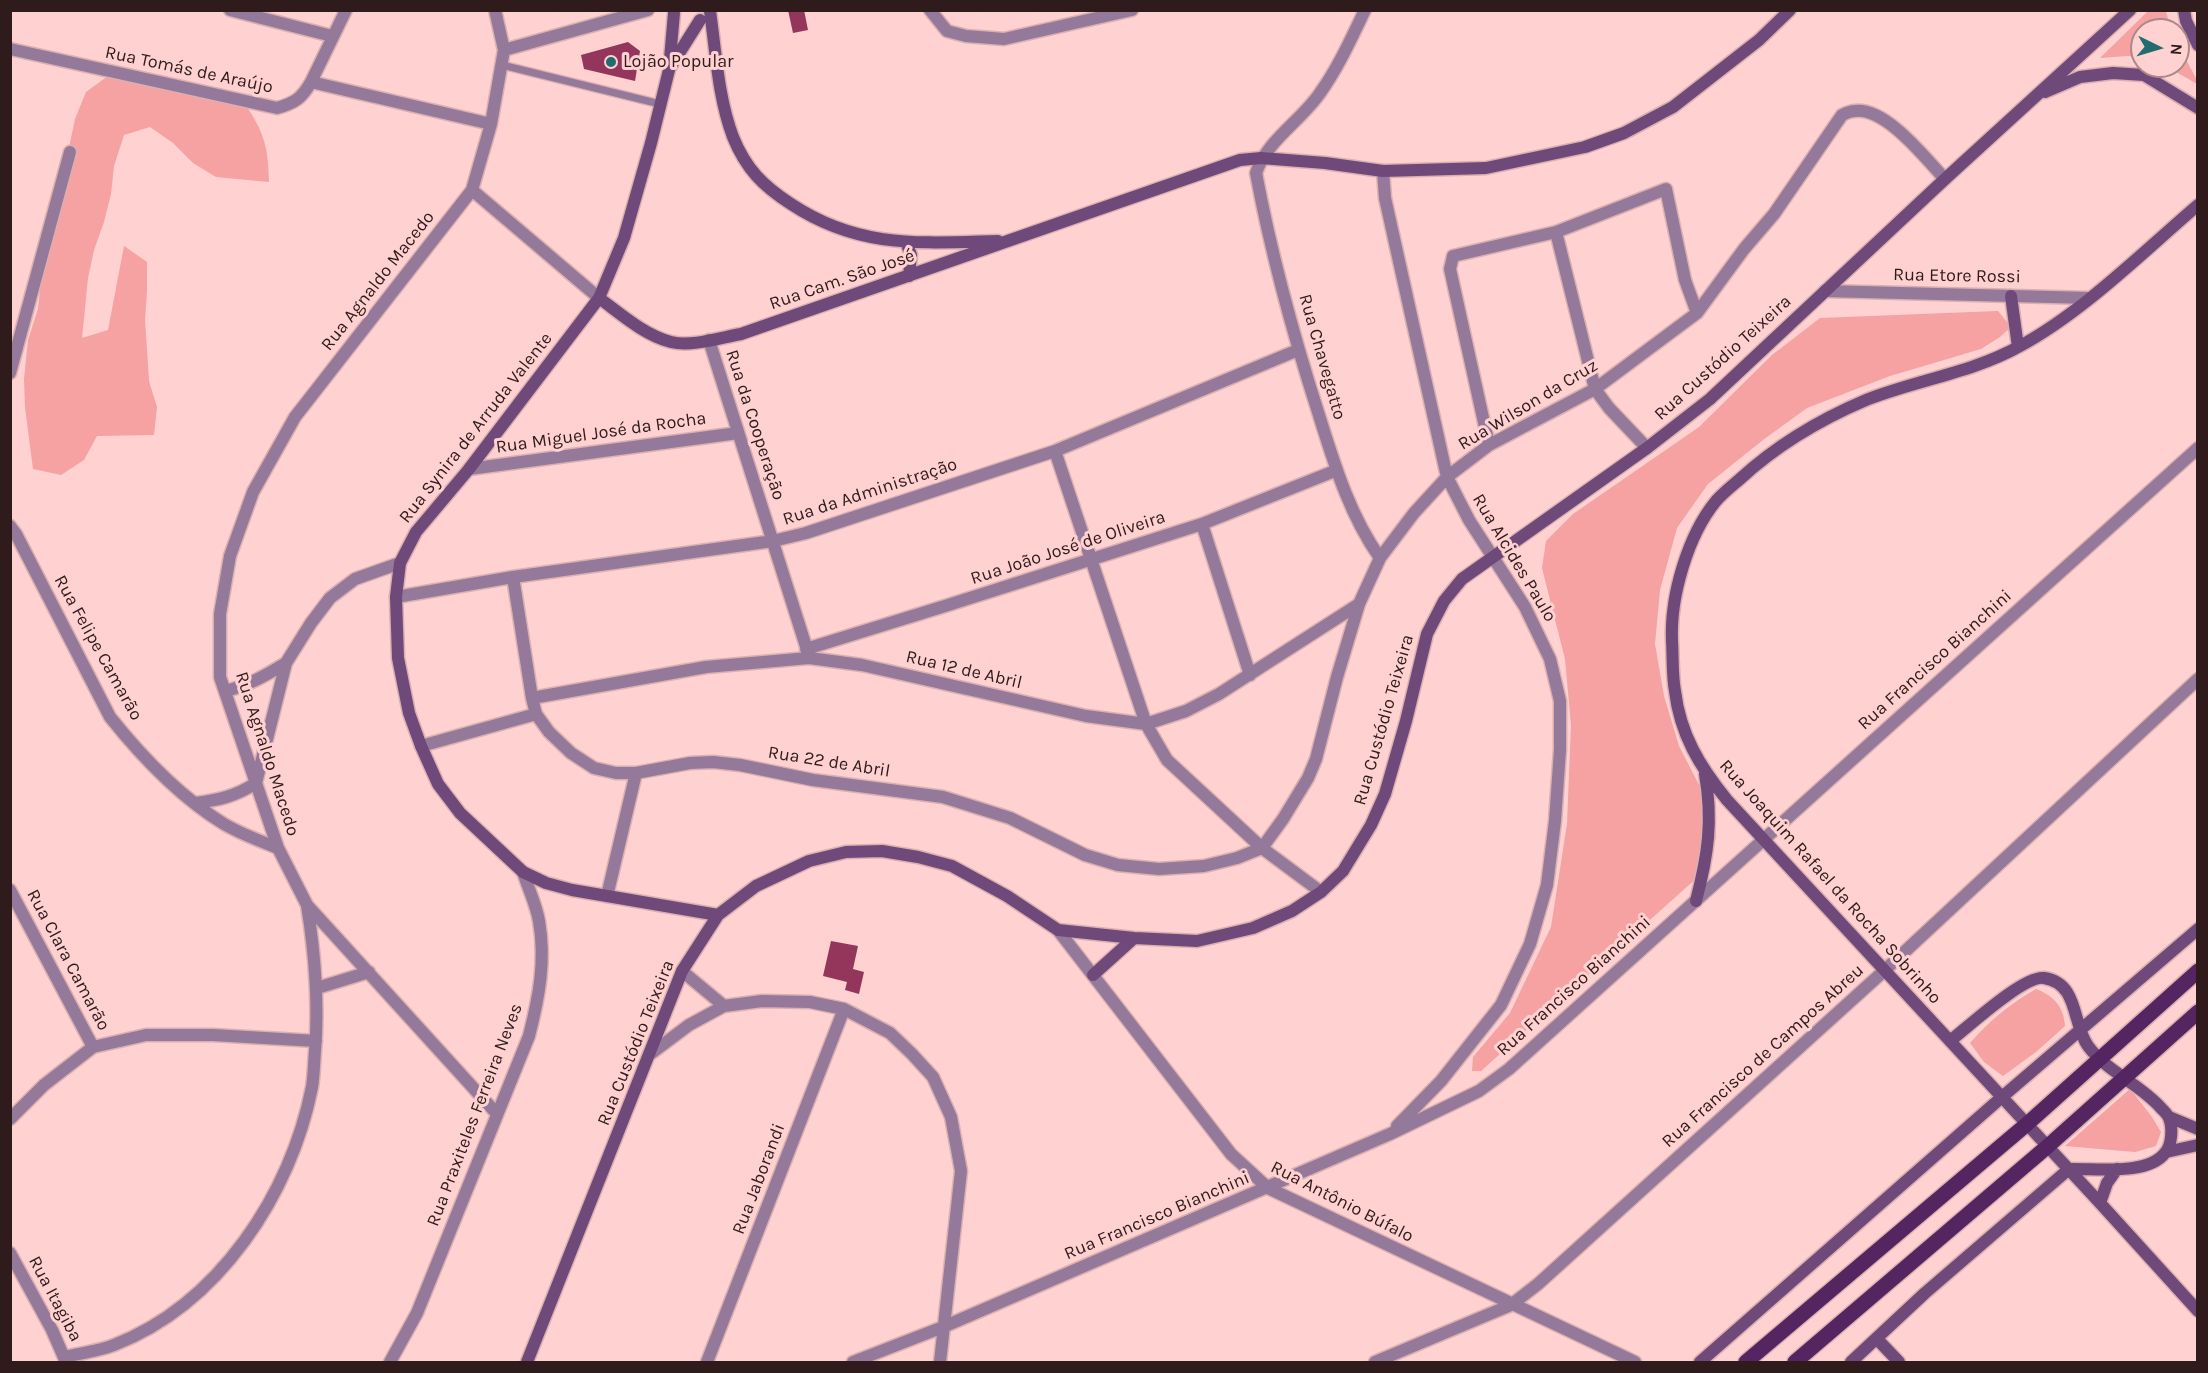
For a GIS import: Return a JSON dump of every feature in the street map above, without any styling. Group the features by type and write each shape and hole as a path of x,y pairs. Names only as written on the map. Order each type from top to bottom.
{"main road":[{"path":"1746,1362 2027,1124 2198,971"},
{"path":"1795,1362 2048,1146 2198,1012"}],"street":[{"path":"230,10 332,36"},
{"name":"Rua Tomás de Araújo","path":"10,50 277,108 303,97 346,10"},
{"name":"Rua Agnaldo Macedo","path":"495,10 504,50 491,124 472,190 295,417 253,492 230,556 220,614 220,677 279,848 307,905 497,1114"},
{"path":"504,50 648,10"},
{"path":"930,10 947,31 966,36 1004,39 1132,10"},
{"path":"1261,158 1319,95 1338,65 1365,10"},
{"path":"1261,158 1325,163 1383,171 1486,168 1585,147 1624,133 1673,107 1759,40 1790,10"},
{"name":"Rua Custódio Teixeira","path":"527,1362 682,971 718,915 756,886 809,861 846,852 882,851 952,866 1007,896 1058,930 1134,938 1197,941 1253,928 1292,911 1321,892 1343,871 1371,825 1385,794 1427,634 1444,601 1462,579 1647,448 1710,399 2130,10"},
{"path":"2184,10 2186,21 2198,45"},
{"path":"674,12 681,19 691,21 707,14 724,107 733,137 748,168 772,192 827,225 862,237 906,242 1011,241"},
{"name":"Rua Synira de Arruda Valente","path":"674,12 669,70 624,238 599,298 469,469 416,532 400,562 396,597 398,658 409,713 438,784 460,813 523,872 546,883 718,915"},
{"name":"Rua Synira de Arruda Valente","path":"669,70 707,14"},
{"path":"2035,96 2080,77 2113,72 2144,75 2198,108"},
{"path":"311,82 491,124"},
{"name":"Rua Wilson da Cruz","path":"1262,848 1298,795 1316,759 1359,604 1380,558 1414,513 1447,477 1489,445 1595,388 1697,313 1744,249 1774,214 1842,115 1857,110 1876,115 1890,124 1945,179"},
{"path":"10,373 70,152"},
{"name":"Rua Cam. São José","path":"472,190 599,298 649,333 672,342 709,340 741,334 1240,160 1261,158"},
{"name":"Rua Chavegatto","path":"1261,158 1256,173 1261,199 1298,350 1336,470 1365,536 1380,558"},
{"name":"Rua Alcides Paulo","path":"1383,171 1386,198 1447,477 1468,520 1525,607 1550,659 1560,701 1560,750 1555,821 1547,885 1530,944 1501,1005 1441,1081 1390,1134"},
{"path":"1489,445 1450,269 1450,261 1458,254 1556,232 1666,189 1685,280 1697,313"},
{"name":"Rua Joaquim Rafael da Rocha Sobrinho","path":"2198,205 2049,330 1990,360 1867,400 1780,444 1716,500 1695,535 1678,581 1671,628 1675,692 1689,744 1705,773 2198,1311"},
{"path":"1556,232 1595,388 1609,408 1647,448"},
{"path":"906,242 911,255 909,276"},
{"name":"Rua Etore Rossi","path":"1825,291 2089,298"},
{"path":"2011,296 2018,347"},
{"name":"Rua da Cooperação","path":"709,340 807,653"},
{"name":"Rua da Administração","path":"396,597 513,577 773,541 806,533 1055,451 1298,350"},
{"name":"Rua Miguel José da Rocha","path":"469,469 738,433"},
{"name":"Rua Francisco Bianchini","path":"854,1362 943,1327 1268,1188 1390,1134 1479,1090 1509,1069 2198,448"},
{"path":"1055,451 1146,724 1167,760 1262,848 1321,892"},
{"name":"Rua João José de Oliveira","path":"807,653 1202,524 1336,470"},
{"path":"1202,524 1250,675"},
{"name":"Rua Felipe Camarão","path":"13,530 110,717 131,743 164,777 223,823 247,837 279,848"},
{"path":"196,803 220,800 240,793 256,783 286,663 311,623 330,598 355,579 400,562"},
{"name":"Rua 22 de Abril","path":"513,577 536,714 549,732 571,753 594,768 616,773 636,774 690,763 713,762 740,765 813,780 944,797 1010,818 1085,855 1118,865 1159,869 1203,866 1237,858 1262,848"},
{"name":"Rua 12 de Abril","path":"532,698 706,667 807,653 1086,716 1146,724 1186,711 1250,675 1359,604"},
{"path":"225,691 240,688 260,679 286,663"},
{"name":"Rua Francisco de Campos Abreu","path":"1375,1362 1511,1305 1538,1284 1885,969 2198,679"},
{"path":"421,746 536,714"},
{"path":"1696,901 1707,854 1710,824 1705,773"},
{"path":"607,896 636,774"},
{"name":"Rua Praxiteles Ferreira Neves","path":"390,1362 417,1313 529,1036 540,995 543,958 538,919 523,872"},
{"name":"Rua Clara Camarão","path":"10,890 93,1047"},
{"path":"66,1360 113,1345 145,1330 180,1307 215,1276 250,1232 278,1187 298,1140 312,1086 317,988 307,905"},
{"path":"1700,1362 2002,1097 2198,929"},
{"name":"Rua Antônio Búfalo","path":"1058,930 1231,1154 1268,1188 1635,1362"},
{"path":"1093,975 1134,938"},
{"path":"682,971 724,1006"},
{"path":"317,988 369,972"},
{"path":"1950,1041 2015,989 2034,978 2055,981 2065,989 2073,1001 2080,1031 2087,1045 2099,1058 2148,1094 2169,1117 2198,1129"},
{"path":"649,1055 689,1025 724,1006 762,1002 810,1002 844,1009 890,1033 912,1054 933,1077 951,1117 961,1171 940,1362"},
{"name":"Rua Jaborandi","path":"707,1362 844,1009"},
{"path":"10,1119 44,1085 93,1047 146,1035 213,1035 316,1041"},
{"path":"1851,1362 1942,1278 2069,1169 2144,1167 2157,1161 2166,1152 2171,1142 2169,1117"},
{"path":"2166,1152 2198,1145"},
{"path":"2100,1203 2107,1183 2117,1169"},
{"name":"Rua Itagiba","path":"10,1252 66,1360"},
{"path":"1877,1339 1899,1362"}],"lane":[{"path":"502,65 660,104"}],"shaded area":[{"path":"2148,11 2166,11 2168,18 2141,18"},
{"path":"2130,29 2130,56 2100,58"},
{"path":"2190,67 2197,80 2197,84 2187,78 2190,78"},
{"path":"108,76 245,104 264,141 269,182 216,177 193,163 173,143 150,127 124,135 114,166 111,194 88,278 82,338 108,330 124,246 147,262 145,320 149,381 157,407 154,435 97,436 84,460 61,475 33,469 25,407 24,379 28,340 38,309 41,280 75,119 86,92"},
{"path":"1998,311 2011,327 1981,349 1890,376 1807,408 1708,484 1677,528 1660,590 1655,644 1664,696 1679,746 1711,808 1716,838 1699,876 1481,1071 1472,1071 1473,1057 1510,1013 1551,927 1567,824 1571,725 1565,659 1542,568 1546,541 1573,514 1699,427 1772,355 1820,318"},
{"path":"2036,989 2057,1003 2063,1013 2065,1026 2036,1052 2003,1076 1984,1062 1970,1043 2001,1013"},
{"path":"2130,1089 2161,1132 2156,1146 2135,1152 2065,1146"}],"building":[{"path":"788,10 804,10 808,30 793,33"},
{"name":"Lojão Popular","path":"628,42 640,51 635,81 584,69 581,55"},
{"path":"831,941 858,946 853,969 864,972 859,994 845,990 847,982 823,976"}],"place":[{"name":"Lojão Popular","path":"611,62"}]}
